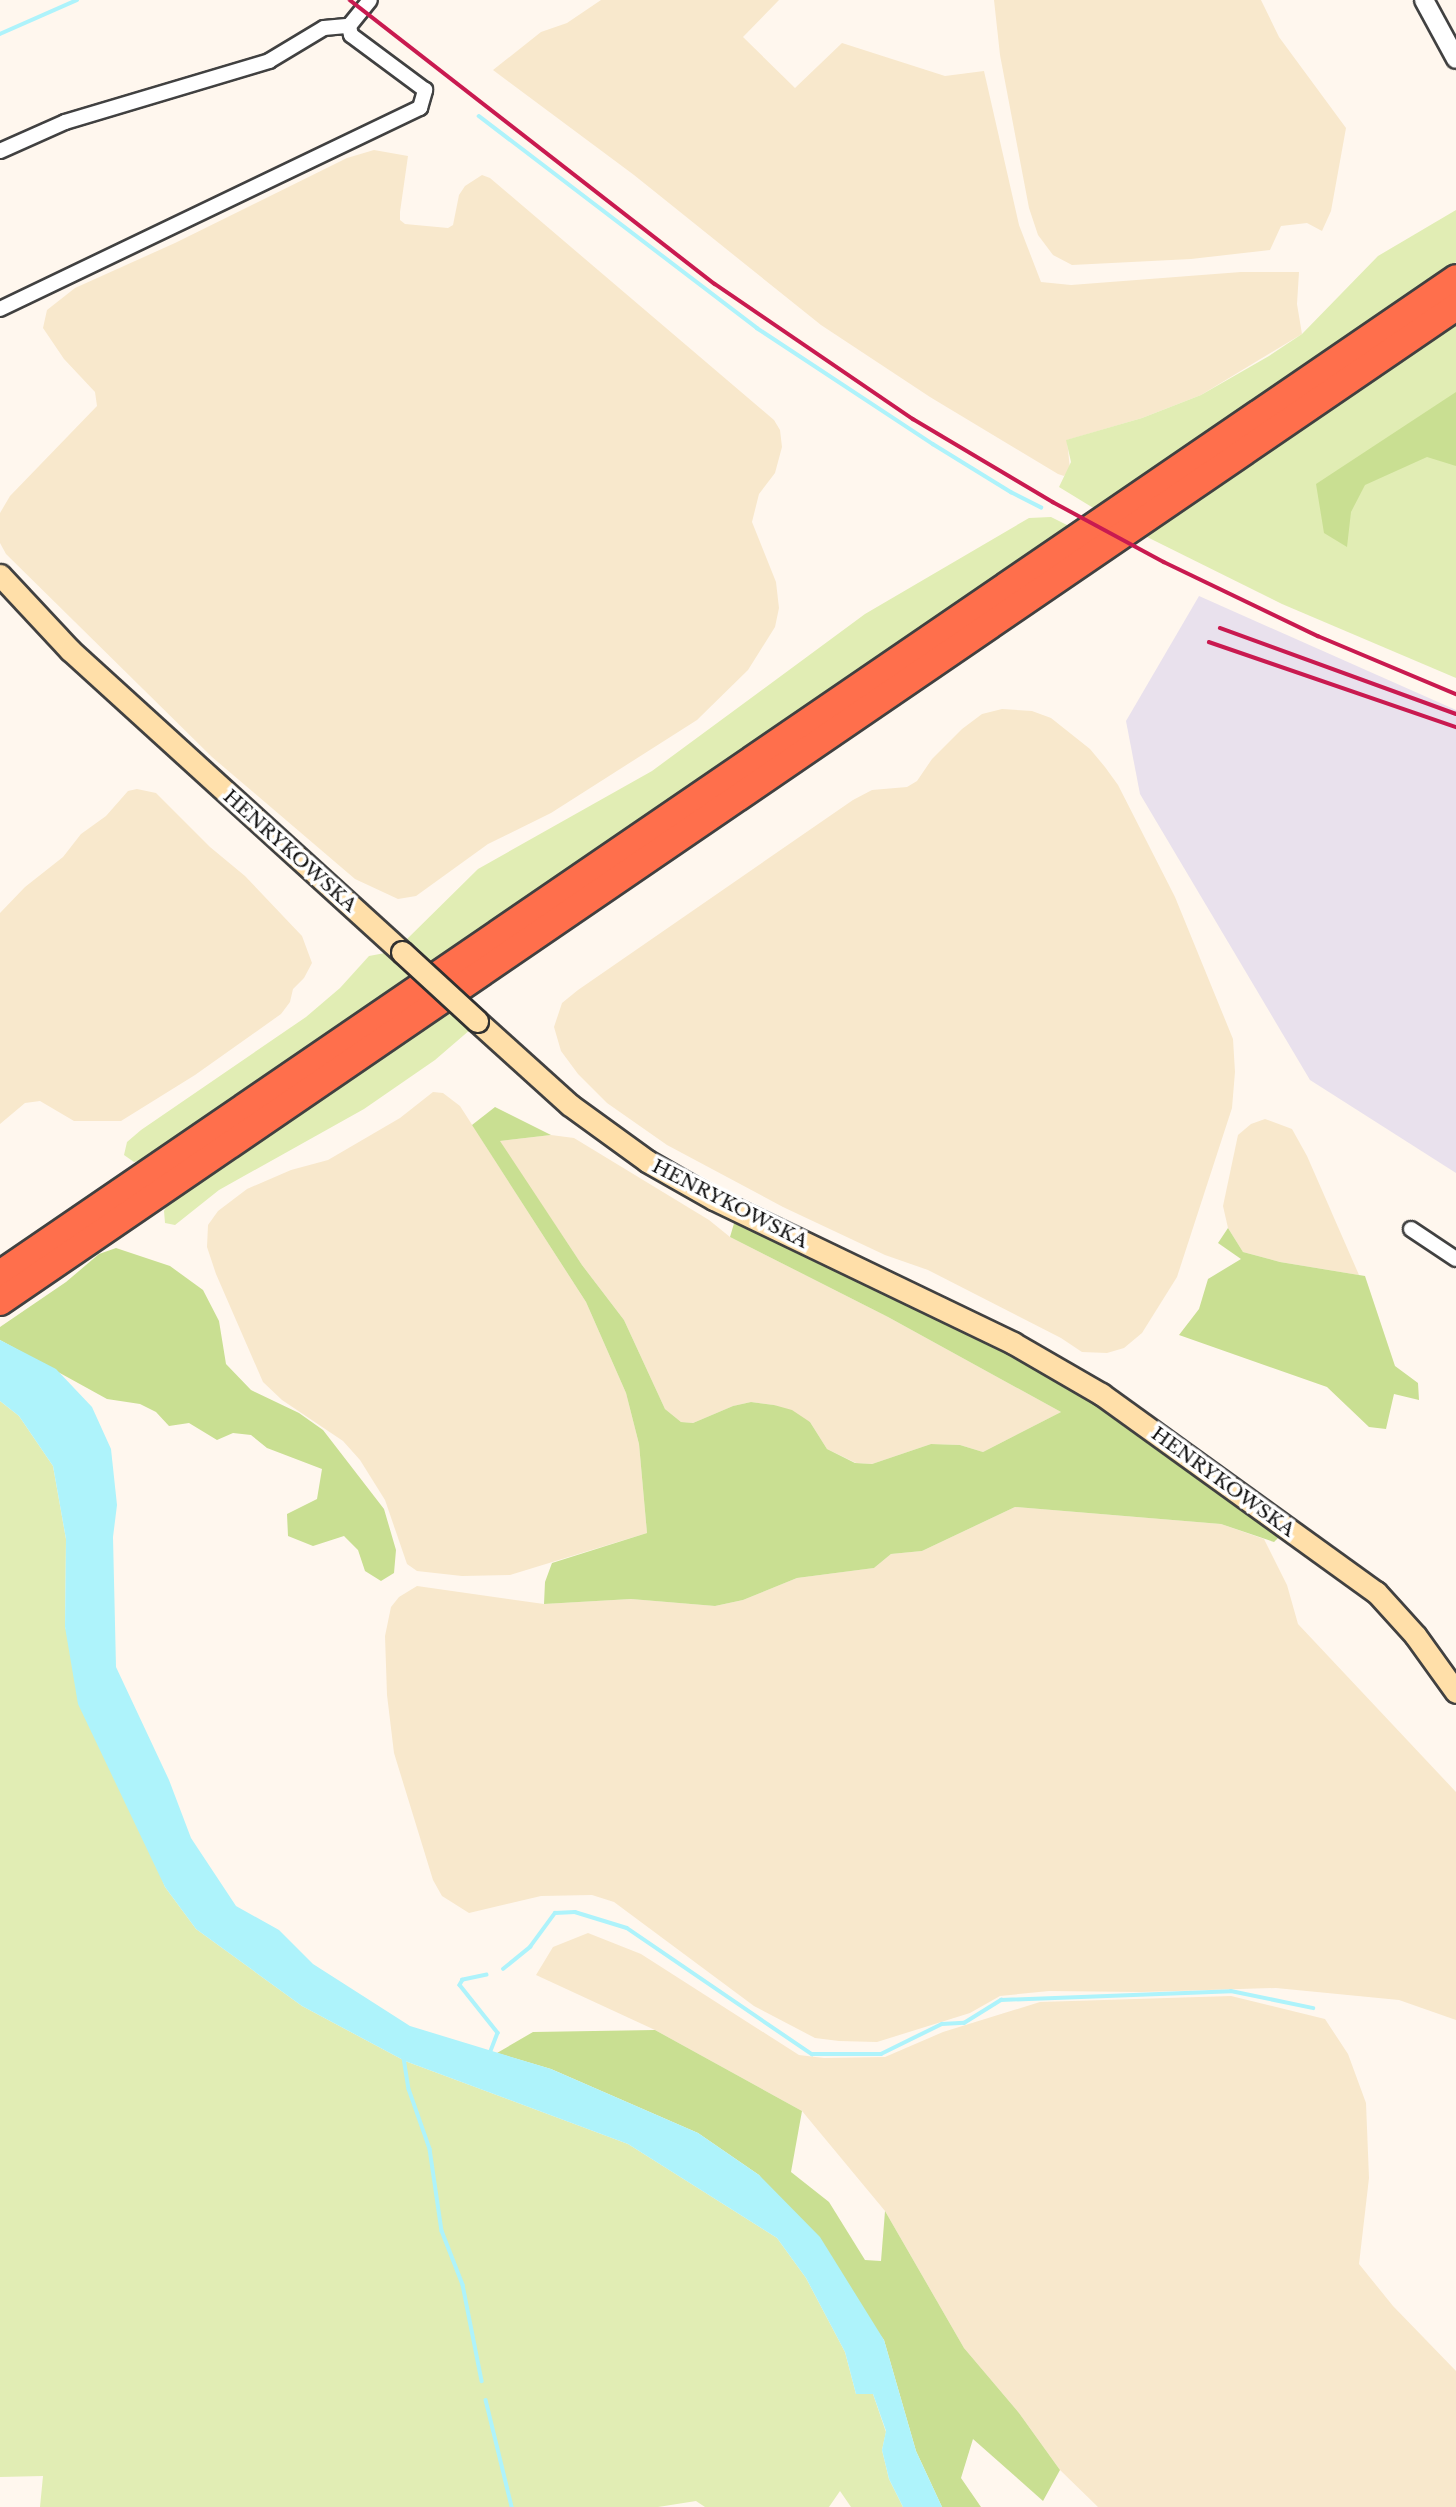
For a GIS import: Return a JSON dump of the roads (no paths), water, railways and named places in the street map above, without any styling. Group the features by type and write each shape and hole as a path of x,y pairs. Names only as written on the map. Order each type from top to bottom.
{"highway":[{"path":"0,1302 35,1263 1456,278"},
{"path":"0,1274 35,1263 1456,307"}],"main road":[{"name":"HENRYKOWSKA","path":"0,575 70,650 570,1105 647,1161 714,1199 1013,1343 1101,1394 1376,1592 1415,1635 1456,1692"}],"street":[{"path":"0,151 65,122 269,61 324,28 349,26 370,0"},
{"path":"1424,0 1456,59"},
{"path":"0,309 420,108 425,90 351,36 349,26"},
{"path":"1411,1229 1456,1259"}],"water":[{"path":"0,1340 56,1369 92,1407 111,1449 117,1505 113,1537 116,1667 169,1780 191,1838 236,1906 279,1930 313,1964 410,2026 551,2069 698,2133 759,2175 820,2237 884,2340 916,2451 942,2507 903,2507 889,2479 882,2450 886,2431 873,2394 856,2394 845,2352 806,2278 777,2238 628,2144 405,2061 302,2006 196,1929 165,1887 78,1704 65,1627 66,1539 53,1466 19,1416 0,1401"}],"waterway":[{"path":"0,34 77,0"},
{"path":"479,116 757,328 933,444 1011,492 1041,507"},
{"path":"503,1969 530,1947 555,1913 575,1912 627,1928 812,2054 881,2054 942,2024 964,2023 1001,2000 1231,1991 1313,2008"},
{"path":"487,1975 463,1980 460,1985 498,2033 491,2051"},
{"path":"404,2058 409,2089 430,2149 442,2231 463,2285 482,2381"},
{"path":"486,2400 512,2507"}],"railway":[{"path":"350,0 715,284 913,419 1053,502 1164,562 1318,636 1456,694"},
{"path":"1220,628 1456,714"},
{"path":"1209,642 1456,727"}]}
